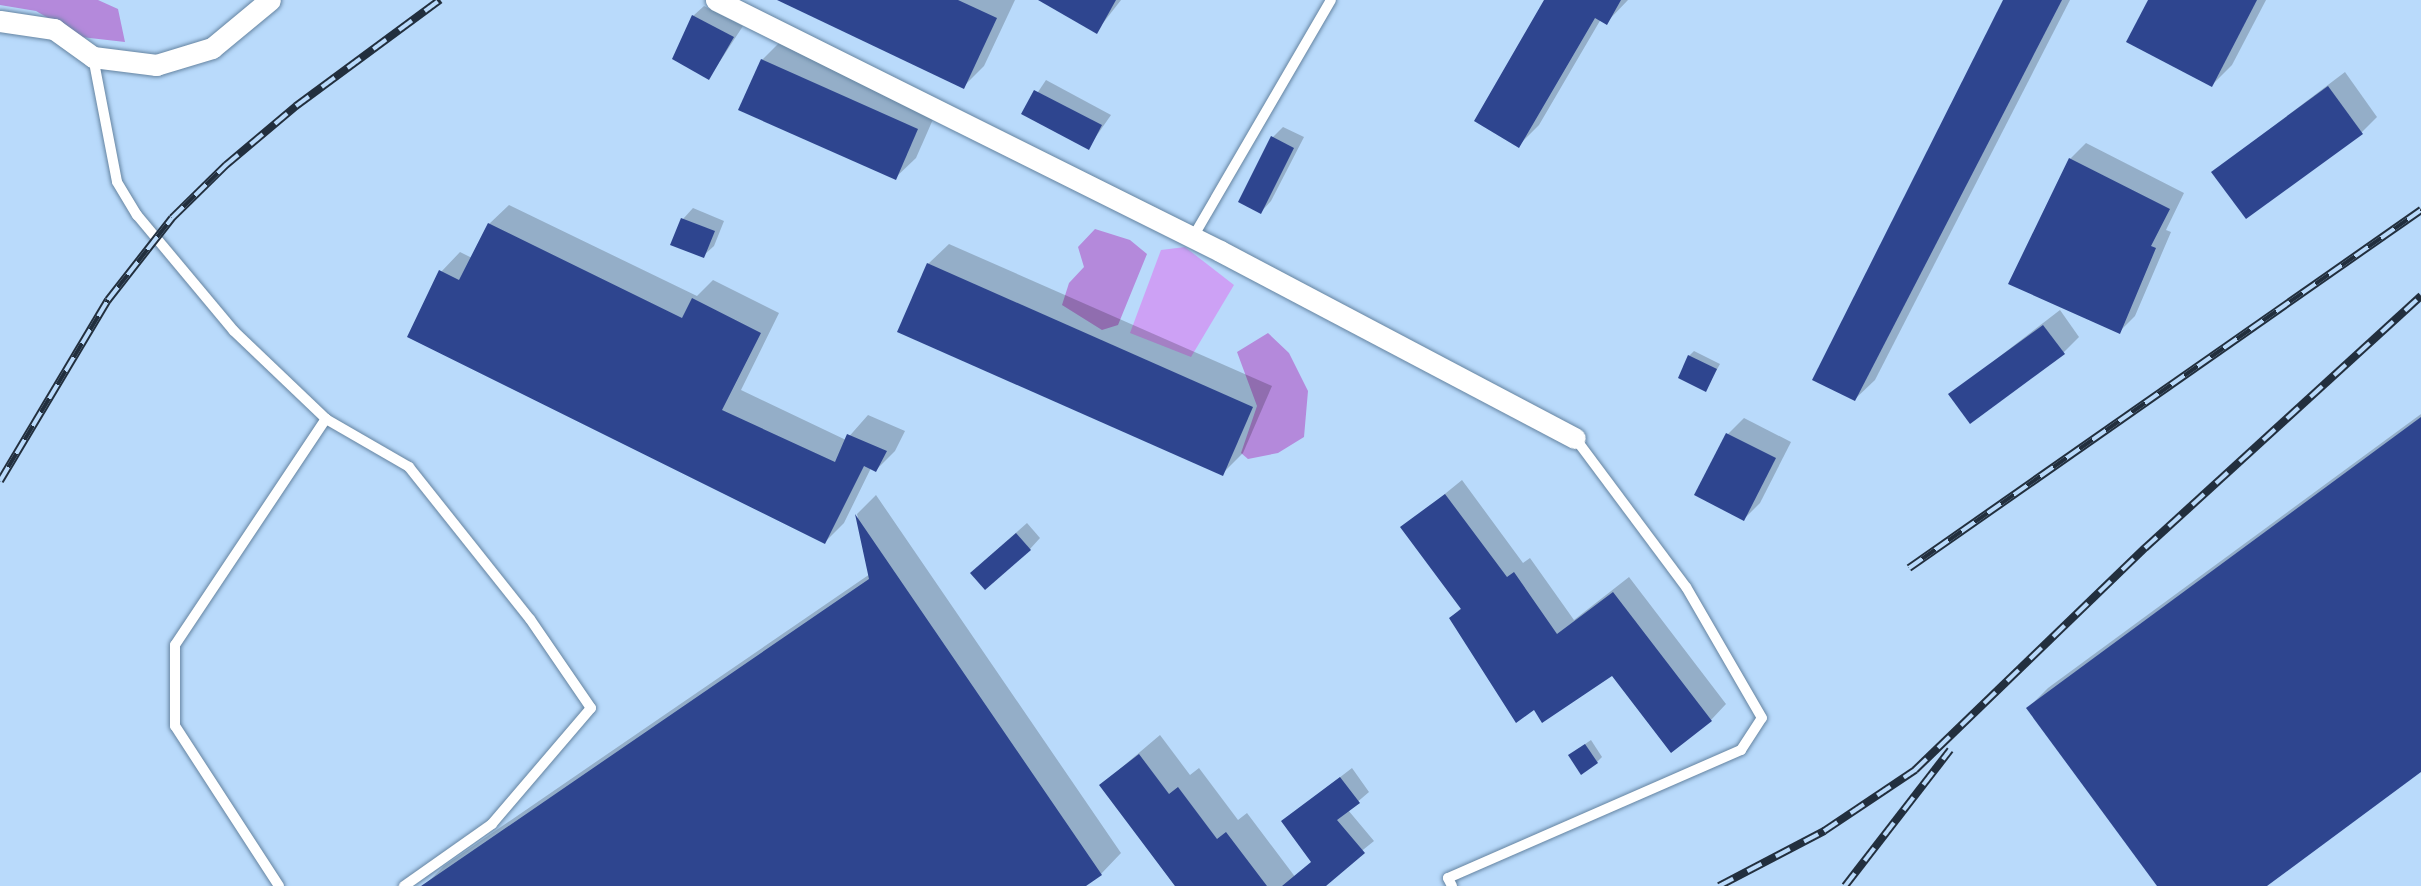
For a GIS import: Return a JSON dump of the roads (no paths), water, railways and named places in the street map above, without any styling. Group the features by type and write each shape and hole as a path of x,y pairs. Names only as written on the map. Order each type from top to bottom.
{"street":[{"path":"0,21 54,29 93,57 156,65 212,48 270,0"},
{"path":"716,0 1193,237 1575,438"}],"lane":[{"path":"1193,237 1331,0"},
{"path":"93,57 111,162 124,197 234,331 326,419 409,467 530,619 591,708 492,824 404,886"},
{"path":"279,886 175,726 176,645 326,419"},
{"path":"1452,886 1448,878 1741,750 1762,718 1686,587 1575,438"}],"railway":[{"path":"0,481 108,300 172,218 226,165 296,106 440,0"},
{"path":"1909,568 2421,210"},
{"path":"1719,886 1824,831 1915,770 2145,548 2421,296"},
{"path":"1845,886 1950,750"}]}
